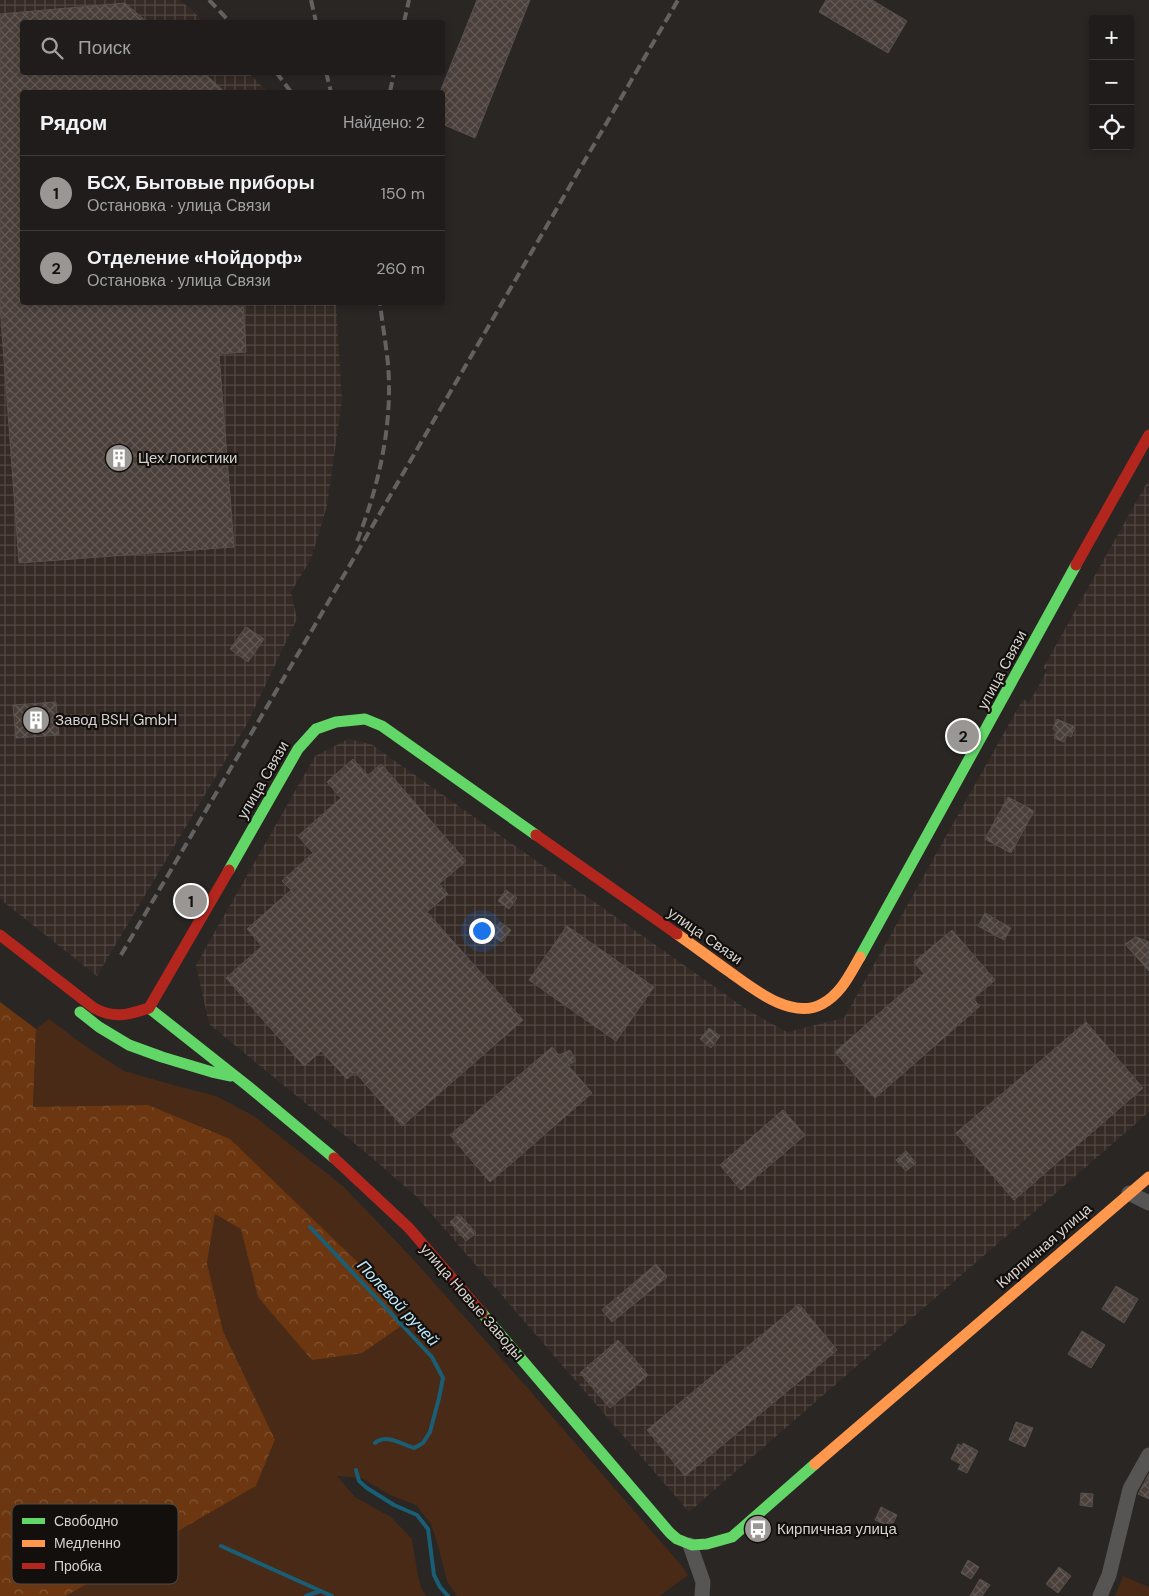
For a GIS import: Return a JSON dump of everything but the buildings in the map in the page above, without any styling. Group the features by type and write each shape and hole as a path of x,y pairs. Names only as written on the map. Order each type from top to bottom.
{"street":[{"name":"улица Связи","path":"149,1008 298,749 316,729 336,722 365,720 382,726 764,996 779,1004 795,1007 803,1008 821,1004 846,982 1149,435"},
{"path":"0,935 103,1014 114,1016 128,1015 149,1008"},
{"path":"67,1003 99,1027 129,1045 212,1072 236,1076"},
{"name":"улица Новые Заводы","path":"149,1008 236,1076 355,1176 409,1228 670,1533 676,1539 697,1545"},
{"name":"Кирпичная улица","path":"697,1545 714,1544 732,1537 837,1444 1149,1176"},
{"path":"1129,1193 1149,1203"},
{"path":"1100,1596 1109,1575 1130,1488 1149,1455"},
{"path":"697,1545 703,1582 702,1596"}],"shaded area":[{"path":"0,0 179,0 201,20 20,20 20,75 251,75 265,90 20,90 20,305 336,305 342,400 327,506 311,559 291,592 297,619 247,724 97,976 0,899"},
{"path":"1149,479 1149,1112 689,1512 416,1196 209,1024 196,965 315,756 348,739 371,744 749,1011 787,1032 844,1018 1023,699 1029,702 1037,689 1047,670 1043,668"},
{"path":"49,1019 124,1071 216,1096 254,1116 343,1186 413,1259 524,1384 688,1575 660,1596 457,1596 447,1581 431,1524 416,1505 390,1495 361,1478 337,1476 355,1497 391,1517 412,1539 418,1576 426,1596 66,1596 87,1584 178,1584 178,1531 256,1486 275,1441 223,1331 207,1263 215,1214 241,1228 258,1297 375,1279 33,1107 36,1029"},
{"path":"1123,1576 1149,1587 1149,1596 1115,1596"}],"green space":[{"path":"0,1002 36,1029 33,1107 148,1105 230,1139 375,1279 401,1326 362,1353 312,1360 258,1297 241,1229 215,1214 207,1263 223,1331 275,1440 256,1486 178,1531 178,1504 12,1504 12,1584 87,1584 66,1596 0,1596"}],"waterway":[{"name":"Полевой ручей","path":"310,1227 432,1357 443,1378 430,1432 423,1443 414,1448 389,1439 379,1440 375,1443"},
{"name":"Полевой ручей","path":"356,1470 359,1481 367,1488 394,1505 417,1515 428,1529 434,1575 440,1587 448,1596"},
{"path":"221,1546 332,1596"},
{"path":"306,1596 320,1591"}],"railway":[{"path":"209,0 228,20"},
{"path":"311,0 316,20"},
{"path":"404,20 409,0"},
{"path":"121,955 678,0"},
{"path":"278,75 290,90"},
{"path":"327,75 330,90"},
{"path":"390,90 393,75"},
{"path":"357,541 378,477 386,432 389,387 388,364 380,305"}],"traffic: fast":[{"path":"860,957 1076,565"},
{"path":"229,870 298,749 316,729 336,722 365,719 382,726 536,835"},
{"path":"149,1008 249,1087 334,1158"},
{"path":"80,1012 99,1027 129,1045 162,1057 231,1076"},
{"path":"482,1313 677,1539 692,1545 707,1544 732,1537 815,1464"}],"traffic: slow":[{"path":"677,934 759,993 772,1000 797,1008 810,1008 829,1000 844,983 860,957"},
{"path":"815,1464 1149,1177"}],"traffic: jam":[{"path":"1076,565 1149,435"},
{"path":"536,835 677,934"},
{"path":"0,935 94,1008 115,1015 149,1008 229,870"},
{"path":"334,1158 409,1228 482,1313"}],"place":[{"name":"Цех логистики","path":"119,458"},
{"name":"Завод BSH GmbH","path":"36,720"},
{"name":"Отделение «Нойдорф»","path":"963,736"},
{"name":"БСХ, Бытовые приборы","path":"191,901"},
{"name":"Кирпичная улица","path":"758,1529"}]}
